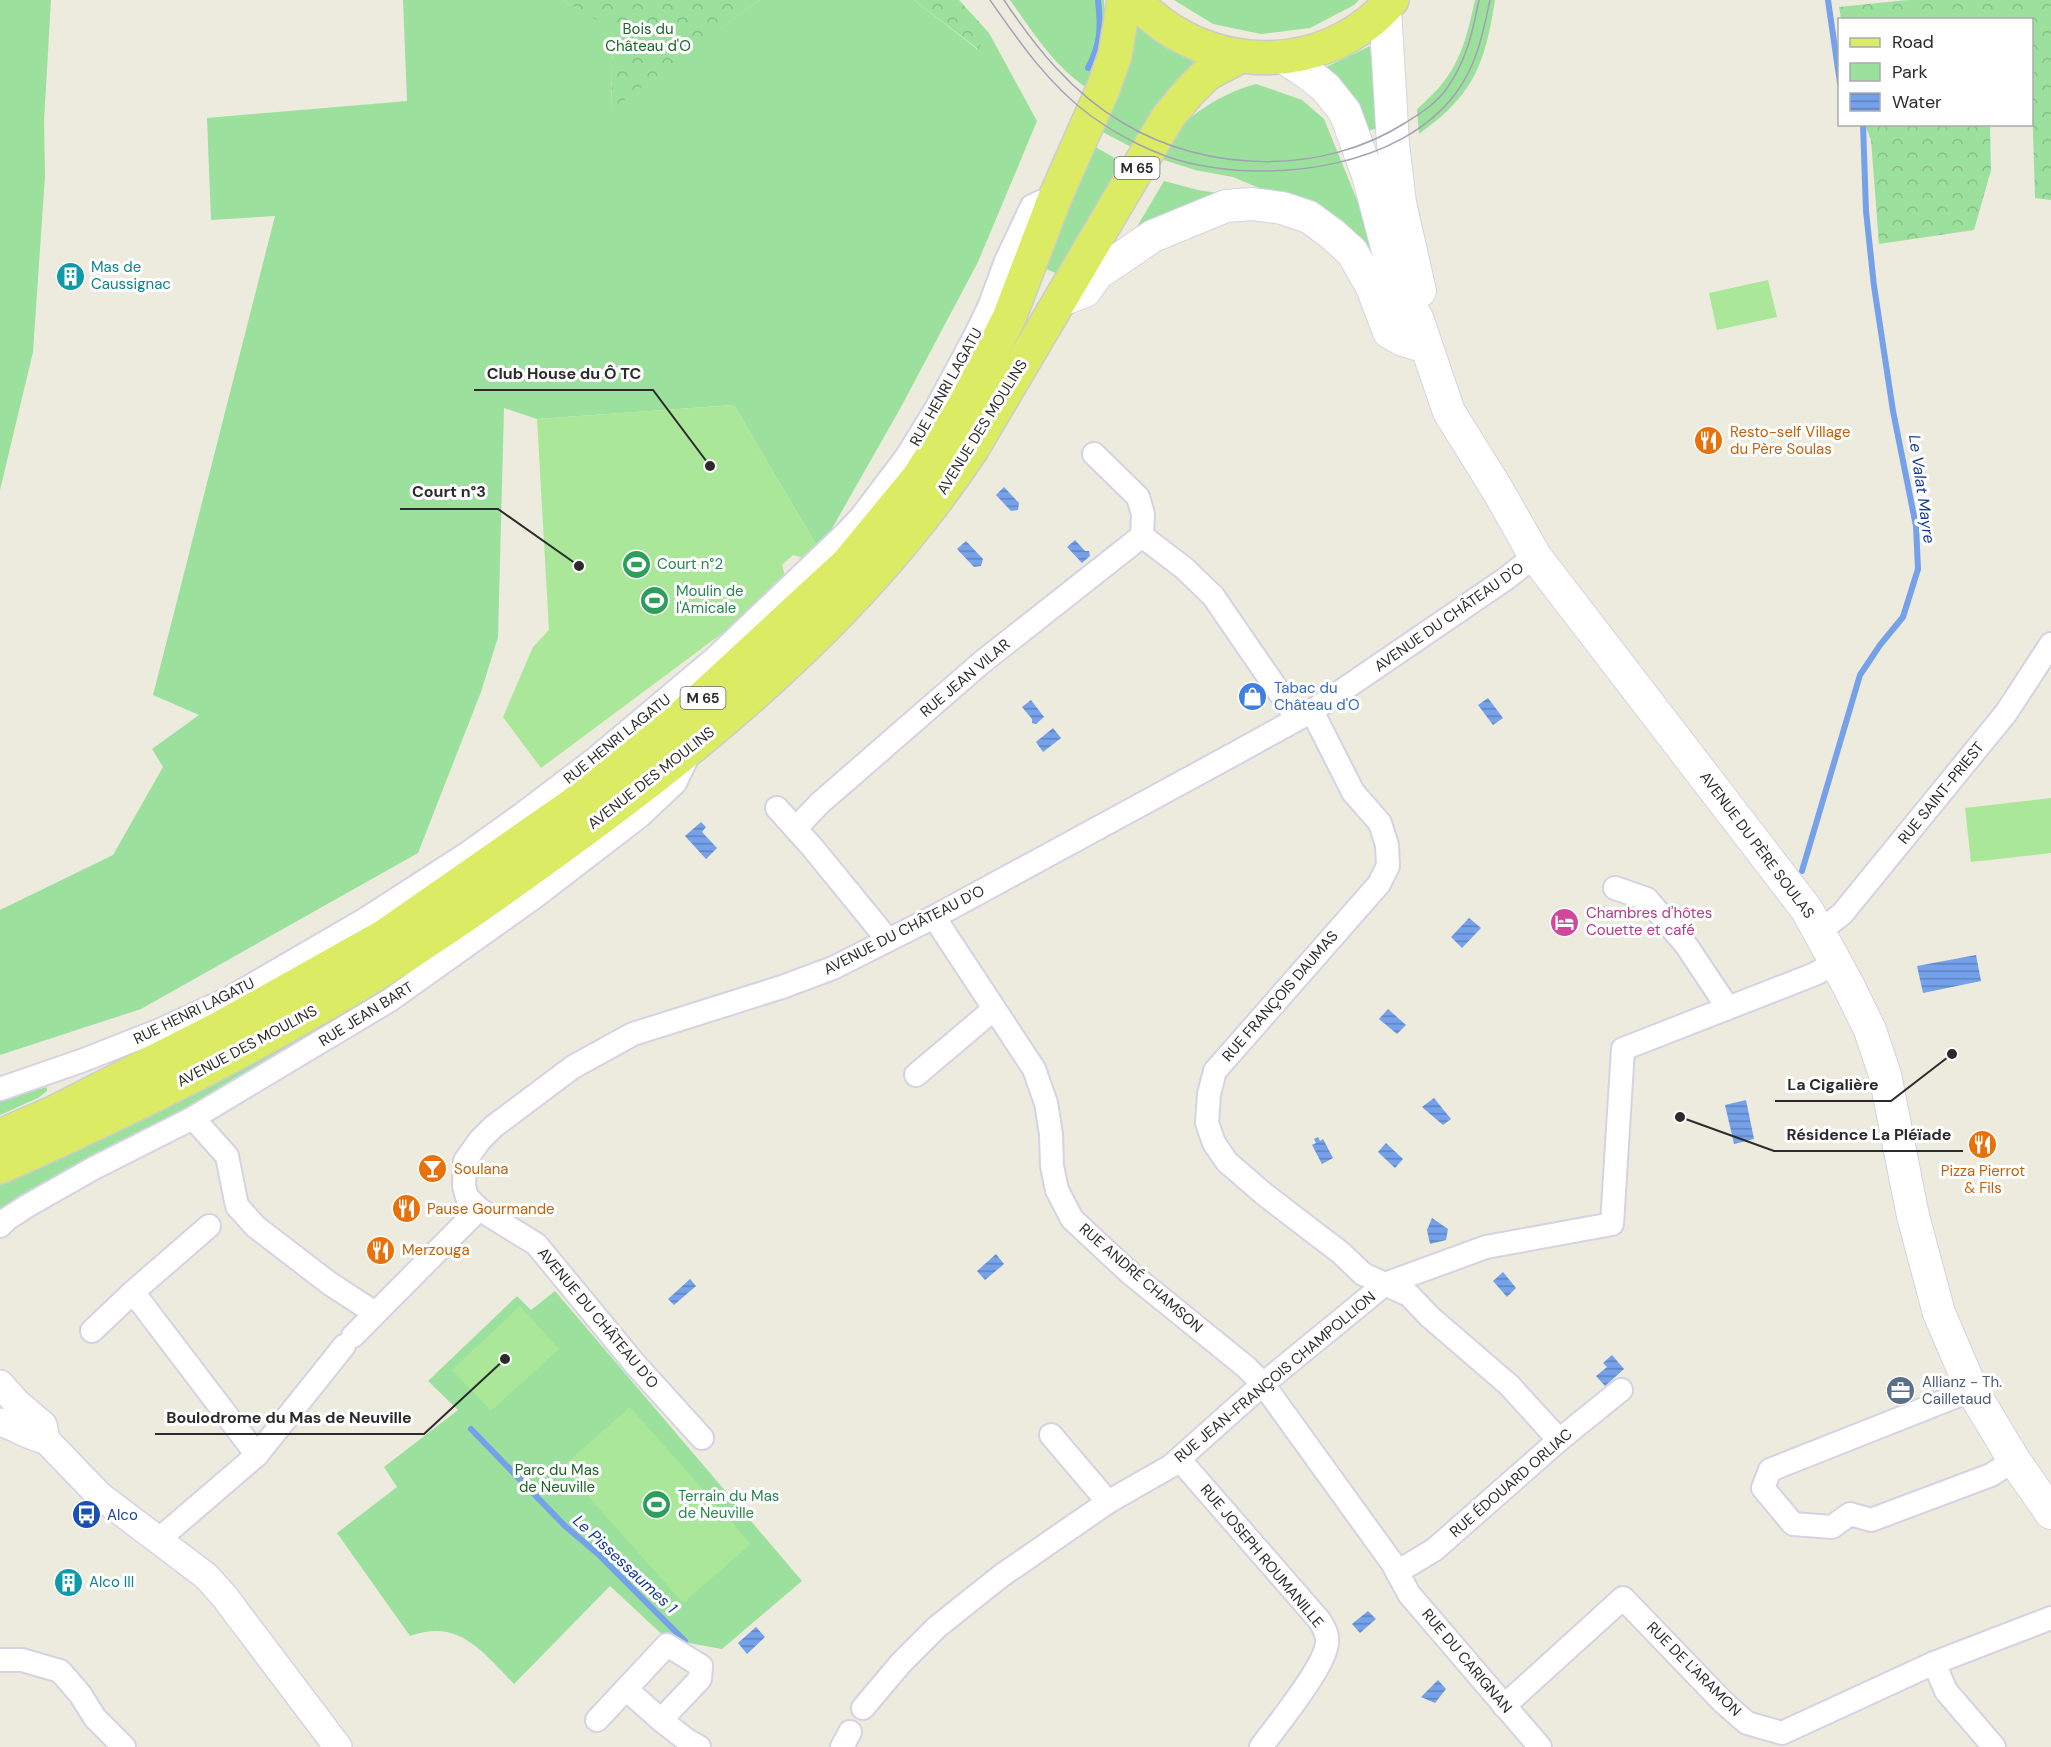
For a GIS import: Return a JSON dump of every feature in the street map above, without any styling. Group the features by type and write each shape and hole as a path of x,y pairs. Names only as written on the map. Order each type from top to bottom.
{"main road":[{"name":"AVENUE DES MOULINS","path":"0,1136 53,1113 222,1027 383,938 574,804 674,724 848,563 918,478 963,408 1009,318 1056,195 1103,89 1115,55 1124,0"},
{"path":"1135,0 1148,14 1175,34 1206,49 1239,57 1283,57 1321,49 1355,32 1388,4"},
{"name":"AVENUE DU PÈRE SOULAS","path":"1388,4 1392,144 1400,203 1421,296 1422,332"},
{"name":"AVENUE DES MOULINS","path":"0,1167 103,1121 314,1011 426,942 521,876 691,749 781,668 867,585 945,490 972,449 1168,117 1207,74 1239,57"},
{"name":"AVENUE DU PÈRE SOULAS","path":"1283,57 1326,88 1345,112 1368,175 1398,290 1422,332 1449,412 1535,556 1807,910 1820,931 1870,1030 1880,1059 1913,1216 1939,1313 1972,1390 2014,1460 2051,1513"},
{"path":"1059,301 1085,291 1097,274 1153,236 1226,206 1252,204 1282,208 1308,217 1332,234 1352,252 1372,287 1389,332 1403,340 1422,332"}],"street":[{"name":"RUE HENRI LAGATU","path":"0,1089 160,1030 228,999 364,920 468,853 596,758 715,658 861,517 907,456 958,370 988,308 1006,261 1032,206 1056,195"},
{"path":"1095,454 1138,497 1143,514 1142,536 1184,568 1213,596 1290,708 1304,715"},
{"name":"RUE JEAN VILAR","path":"796,828 820,804 981,663 1142,536"},
{"name":"AVENUE DU CHÂTEAU D'O","path":"702,1438 635,1364 536,1244 479,1209 467,1197 464,1186 465,1161 480,1140 493,1127 573,1067 633,1034 789,985 833,968 934,916 1304,715 1504,580 1535,556"},
{"name":"RUE SAINT-PRIEST","path":"1820,931 1842,914 2006,713 2051,644"},
{"name":"RUE FRANÇOIS DAUMAS","path":"1304,715 1353,792 1380,823 1387,845 1388,866 1379,884 1215,1071 1209,1094 1207,1123 1214,1143 1227,1162 1364,1274 1409,1294 1430,1317 1509,1385 1559,1440"},
{"name":"RUE JEAN BART","path":"0,1226 27,1206 94,1168 193,1118 390,1000 527,903 639,816 675,783 691,749"},
{"path":"777,808 888,940"},
{"path":"1616,888 1647,899 1686,945 1722,999 1726,1010"},
{"name":"RUE ANDRÉ CHAMSON","path":"934,916 1034,1069 1046,1103 1051,1134 1052,1166 1057,1190 1072,1219 1130,1272 1246,1367 1263,1384 1397,1572"},
{"name":"RUE JEAN-FRANÇOIS CHAMPOLLION","path":"863,1708 901,1663 937,1627 1001,1576 1108,1502 1171,1466 1263,1384 1385,1284 1486,1247 1612,1224 1623,1049 1815,974 1835,963"},
{"path":"916,1075 994,1010"},
{"path":"193,1118 227,1156 237,1206 256,1227 329,1283 375,1313"},
{"path":"158,1540 257,1455 349,1341 479,1209"},
{"path":"92,1331 209,1226"},
{"path":"133,1292 257,1455"},
{"path":"0,1384 16,1402 43,1425 46,1440 100,1496 206,1576 224,1596 338,1747"},
{"name":"RUE ÉDOUARD ORLIAC","path":"1397,1572 1434,1550 1559,1440 1621,1390"},
{"path":"1972,1390 1770,1470 1763,1488 1789,1534 1832,1527 1850,1514 1871,1520 1991,1475 2014,1460"},
{"path":"0,1422 20,1429 33,1437 46,1440"},
{"path":"1051,1435 1108,1502"},
{"name":"RUE JOSEPH ROUMANILLE","path":"1179,1459 1325,1629 1327,1643 1318,1667 1261,1747"},
{"name":"RUE DU CARIGNAN","path":"1397,1572 1409,1594 1540,1747"},
{"name":"RUE DE L'ARAMON","path":"1504,1706 1623,1598 1724,1702 1748,1723 1788,1740 1934,1663 2051,1618"},
{"path":"597,1720 667,1646 701,1666 700,1679 661,1719"},
{"path":"0,1660 22,1660 60,1671 80,1694 95,1718 124,1747"},
{"path":"1934,1663 1946,1691 1994,1747"},
{"path":"626,1689 688,1741 699,1747"}],"green space":[{"path":"0,0 51,0 44,121 45,176 33,352 0,490"},
{"path":"403,0 563,0 613,29 611,109 759,0 914,0 977,49 989,33 1037,121 978,262 901,407 826,539 818,548 734,405 537,419 504,408 498,637 481,692 418,853 141,1009 0,1055 0,910 113,855 163,767 152,749 199,715 153,695 275,216 211,220 207,118 407,101"},
{"name":"Bois du Château d'O","path":"563,0 759,0 611,110 613,30"},
{"path":"914,0 959,0 989,33 978,49"},
{"path":"1010,0 1104,0 1106,28 1090,90 1056,61"},
{"path":"1174,0 1359,0 1354,5 1310,28 1261,34 1213,24"},
{"path":"1475,0 1495,0 1481,60 1465,91 1453,106 1419,134 1417,109 1441,85 1457,60 1467,33"},
{"path":"1907,0 2051,0 2051,200 2035,198 2033,18 1841,18 1839,7"},
{"path":"1136,25 1166,48 1201,63 1133,148 1099,130"},
{"path":"1370,46 1378,128 1367,131 1322,69"},
{"path":"1256,84 1302,100 1324,119 1380,264 1299,205 1233,177 1195,170 1155,157 1186,121 1226,95"},
{"path":"1865,126 1990,126 1991,170 1974,230 1879,244 1871,140"},
{"path":"1092,145 1125,164 1058,274 1044,268"},
{"path":"1164,181 1230,195 1128,242"},
{"path":"1768,280 1777,317 1717,330 1709,293"},
{"name":"Moulin de l'Amicale","path":"734,405 818,548 807,559 793,555 782,565 786,580 740,620 541,768 503,717 533,647 549,630 537,419"},
{"path":"2051,798 2051,853 1971,862 1965,808"},
{"path":"431,950 441,957 193,1107 0,1211 0,1176"},
{"path":"47,1087 47,1091 38,1098 0,1115 0,1099"},
{"name":"Parc du Mas de Neuville","path":"555,1291 802,1581 722,1649 667,1639 610,1586 514,1684 481,1650 457,1635 428,1632 410,1636 337,1533 397,1487 384,1467 458,1410 428,1381 517,1296 531,1310"},
{"path":"520,1306 559,1349 491,1411 452,1370"},
{"name":"Terrain du Mas de Neuville","path":"630,1407 751,1544 683,1603 562,1467"}],"water":[{"path":"1004,487 1019,503 1018,510 1011,511 996,495"},
{"path":"1075,540 1085,551 1089,551 1090,556 1082,563 1067,547"},
{"path":"966,541 983,559 981,566 974,567 957,549"},
{"path":"1488,698 1503,718 1493,725 1478,705"},
{"path":"1031,700 1044,717 1036,724 1032,723 1032,719 1022,707"},
{"path":"1053,728 1061,738 1043,752 1036,742"},
{"path":"701,822 706,827 702,832 717,848 706,859 685,836"},
{"path":"1469,918 1481,928 1462,948 1451,937"},
{"path":"1976,955 1981,981 1923,993 1917,966"},
{"path":"1388,1009 1406,1025 1397,1034 1379,1019"},
{"path":"1434,1098 1451,1119 1443,1125 1422,1107"},
{"path":"1746,1100 1754,1139 1734,1144 1725,1105"},
{"path":"1318,1137 1320,1141 1323,1139 1333,1158 1322,1164 1312,1145 1316,1143 1314,1139"},
{"path":"1386,1143 1403,1159 1395,1168 1378,1152"},
{"path":"1432,1218 1448,1229 1446,1240 1430,1244 1427,1230"},
{"path":"996,1254 1004,1264 985,1280 977,1271"},
{"path":"1503,1272 1516,1288 1507,1297 1493,1281"},
{"path":"690,1279 696,1286 674,1305 668,1299"},
{"path":"1612,1355 1624,1369 1605,1386 1596,1376 1607,1367 1603,1363"},
{"path":"1368,1611 1376,1619 1360,1633 1352,1624"},
{"path":"756,1627 765,1637 747,1654 738,1643"},
{"path":"1438,1680 1446,1689 1435,1703 1421,1697"}],"waterway":[{"path":"1088,68 1099,35 1098,0"},
{"name":"Le Valat Mayre","path":"1828,0 1838,69"},
{"name":"Le Valat Mayre","path":"1802,871 1860,675 1880,645 1903,617 1918,569 1916,526 1893,411 1874,286 1866,211 1863,126"},
{"name":"Le Pissessaumes 1","path":"471,1429 565,1526 598,1554 685,1641"}],"tram line":[{"path":"990,0 1048,77 1091,116 1125,138 1176,160 1223,169 1259,171 1333,164 1369,153 1403,138 1432,118 1456,93 1469,71 1485,25 1490,0"},
{"path":"1004,0 1042,52 1071,84 1123,123 1156,140 1190,152 1227,159 1264,162 1301,159 1338,152 1372,140 1405,123 1429,107 1445,91 1465,55 1479,0"}],"place":[{"name":"Mas de Caussignac","path":"70,276"},
{"name":"Resto-self Village du Père Soulas","path":"1709,441"},
{"name":"Club House du Ô TC","path":"710,466"},
{"name":"Court n°2","path":"636,564"},
{"name":"Court n°3","path":"579,566"},
{"name":"Moulin de l'Amicale","path":"655,600"},
{"name":"Tabac du Château d'O","path":"1253,697"},
{"name":"Chambres d'hôtes Couette et café","path":"1565,922"},
{"name":"La Cigalière","path":"1952,1054"},
{"name":"Résidence La Pléïade","path":"1680,1117"},
{"name":"Pizza Pierrot & Fils","path":"1983,1144"},
{"name":"Soulana","path":"433,1169"},
{"name":"Pause Gourmande","path":"406,1209"},
{"name":"Merzouga","path":"381,1250"},
{"name":"Boulodrome du Mas de Neuville","path":"505,1359"},
{"name":"Allianz - Th. Cailletaud","path":"1901,1391"},
{"name":"Terrain du Mas de Neuville","path":"657,1505"},
{"name":"Alco","path":"86,1515"},
{"name":"Alco III","path":"68,1582"}]}
